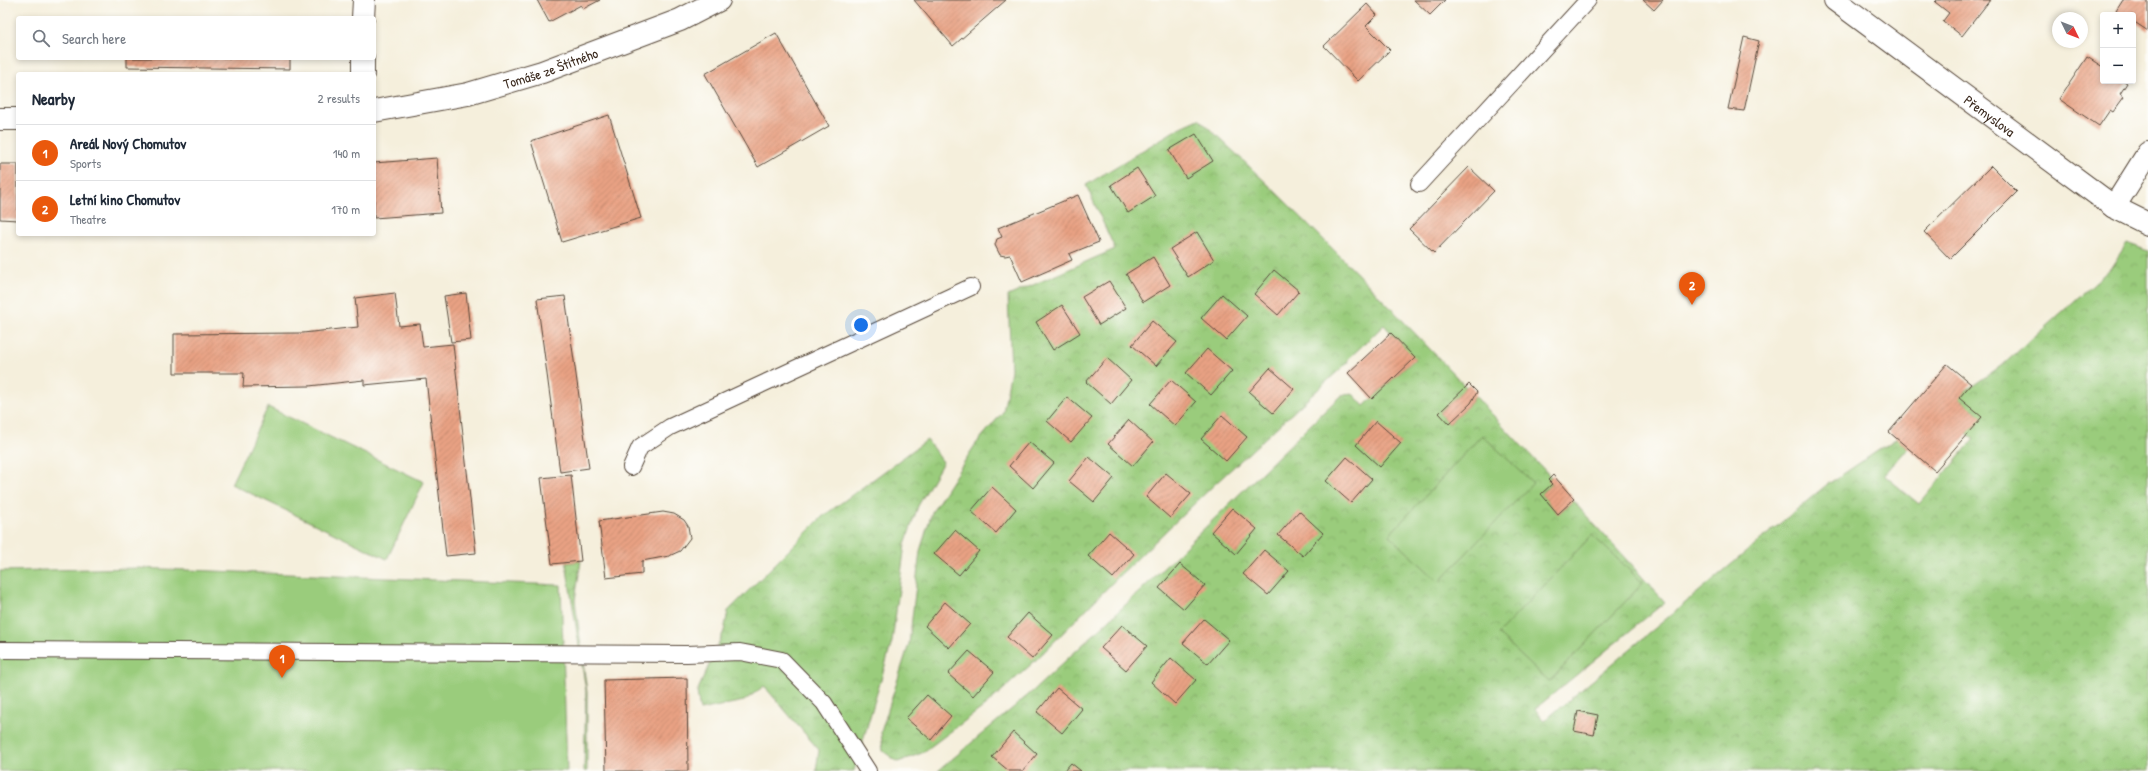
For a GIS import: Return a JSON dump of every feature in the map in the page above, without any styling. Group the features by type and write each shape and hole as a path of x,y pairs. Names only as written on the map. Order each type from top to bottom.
{"street":[{"path":"364,0 364,16"},
{"name":"Tomáše ze Štítného","path":"376,111 468,94 542,72 680,20 719,0"},
{"name":"Přemyslova","path":"1835,0 2114,207 2148,224"},
{"path":"363,60 363,72"},
{"path":"0,119 16,119"},
{"path":"2114,207 2148,153"}],"lane":[{"path":"1419,184 1588,0"},
{"path":"631,467 640,447 670,427 971,287"},
{"path":"0,650 687,654 740,652 782,660 824,703 868,771"}],"green space":[{"path":"1199,119 1268,184 1335,251 1466,387 1439,413 1449,424 1471,403 1475,396 1551,477 1548,480 1552,484 1541,494 1558,514 1573,501 1665,602 1535,709 1544,721 1825,486 1897,438 1908,448 1884,475 1919,504 1974,439 1967,433 1981,416 1959,398 1964,392 2005,363 2110,269 2127,243 2148,251 2148,771 938,771 1033,691 1138,593 1339,397 1352,393 1364,406 1415,359 1384,325 1347,360 1348,362 1216,483 1122,573 1035,661 986,705 922,753 898,762 883,751 881,732 909,644 920,551 932,512 975,445 1003,412 1011,370 1008,296 1115,249 1086,185 1179,128"},
{"path":"268,407 424,482 387,559 231,484"},
{"path":"1482,435 1533,483 1439,582 1389,535"},
{"path":"927,440 943,462 918,506 905,544 892,642 854,771 816,771 819,750 764,686 744,701 700,710 697,692 724,631 728,611 822,517"},
{"path":"1592,535 1643,583 1549,682 1498,634"},
{"path":"581,561 575,600 587,693 587,771 584,771 586,690 566,563"},
{"path":"138,568 561,585 567,771 0,771 0,571"}],"building":[{"path":"537,0 600,0 583,9 581,5 549,22"},
{"path":"914,0 1006,0 953,46"},
{"path":"1414,0 1445,0 1430,15"},
{"path":"1643,0 1663,0 1654,10"},
{"path":"1937,0 1990,0 1962,36 1943,21 1949,13 1935,2"},
{"path":"2123,0 2148,0 2148,31 2136,23 2136,12 2116,11"},
{"path":"1367,4 1377,15 1366,26 1390,50 1358,81 1324,46"},
{"path":"776,33 829,126 758,167 705,74"},
{"path":"1744,37 1759,41 1744,111 1728,109"},
{"path":"2087,57 2100,65 2100,84 2126,84 2120,94 2124,97 2113,112 2110,110 2099,126 2059,99"},
{"path":"127,60 290,60 290,69 127,67"},
{"path":"609,115 641,218 562,242 531,141"},
{"path":"1196,134 1213,161 1186,178 1169,150"},
{"path":"437,158 441,213 376,218 376,163"},
{"path":"0,164 16,164 16,220 0,219"},
{"path":"1991,166 2017,192 1950,259 1924,232"},
{"path":"1469,167 1494,191 1434,253 1409,229"},
{"path":"1137,168 1155,196 1128,213 1111,185"},
{"path":"1078,195 1099,242 1069,254 1072,260 1022,282 1010,255 1000,255 995,245 997,239 1002,237 998,228"},
{"path":"1197,232 1214,260 1188,277 1170,249"},
{"path":"1153,257 1170,285 1143,302 1126,274"},
{"path":"1274,270 1299,291 1278,315 1254,294"},
{"path":"1109,281 1126,308 1099,325 1082,297"},
{"path":"395,293 399,326 420,324 423,347 453,344 476,553 446,556 426,379 364,385 364,380 309,386 243,387 244,373 174,373 174,334 303,333 358,327 355,298"},
{"path":"466,293 471,340 451,342 444,296"},
{"path":"1222,294 1247,316 1226,340 1201,318"},
{"path":"565,296 589,468 560,472 537,299"},
{"path":"1062,305 1080,333 1053,350 1036,322"},
{"path":"1152,321 1177,342 1156,366 1132,345"},
{"path":"1391,333 1415,358 1372,399 1348,373"},
{"path":"1207,349 1232,371 1211,395 1186,373"},
{"path":"1107,358 1131,380 1111,404 1086,382"},
{"path":"1947,364 1971,384 1959,398 1982,417 1935,471 1889,432"},
{"path":"1270,368 1294,389 1273,413 1249,392"},
{"path":"1171,380 1196,402 1175,426 1150,404"},
{"path":"1469,384 1477,392 1471,403 1449,424 1439,413"},
{"path":"1067,397 1092,418 1071,442 1047,421"},
{"path":"1222,415 1247,437 1226,461 1201,439"},
{"path":"1129,420 1153,442 1133,466 1108,444"},
{"path":"1376,421 1401,443 1380,467 1356,445"},
{"path":"1029,442 1054,463 1033,488 1009,466"},
{"path":"1089,457 1114,478 1094,502 1069,481"},
{"path":"1347,457 1372,479 1351,503 1326,481"},
{"path":"1166,473 1191,494 1170,518 1146,497"},
{"path":"571,475 581,561 552,564 541,478"},
{"path":"1553,475 1574,499 1558,514 1541,494 1552,484 1548,480"},
{"path":"992,487 1016,509 996,533 971,511"},
{"path":"1232,508 1257,529 1236,554 1211,532"},
{"path":"1299,511 1323,533 1303,556 1278,535"},
{"path":"663,512 674,514 684,520 688,526 690,538 680,551 669,556 642,561 642,574 606,578 599,521"},
{"path":"955,530 979,551 959,575 934,554"},
{"path":"1109,532 1134,554 1113,578 1088,556"},
{"path":"1264,550 1289,571 1268,595 1243,574"},
{"path":"1180,564 1205,585 1184,609 1159,588"},
{"path":"945,602 970,624 949,648 925,626"},
{"path":"1028,613 1053,635 1032,659 1007,637"},
{"path":"1204,619 1229,640 1208,664 1183,643"},
{"path":"1122,625 1147,646 1126,670 1101,648"},
{"path":"969,651 994,672 973,696 948,674"},
{"path":"1171,658 1196,680 1175,704 1151,682"},
{"path":"687,678 688,771 606,771 604,680"},
{"path":"1057,688 1082,709 1062,733 1037,712"},
{"path":"927,695 951,716 931,740 906,718"},
{"path":"1578,711 1598,715 1594,735 1574,731"},
{"path":"1013,732 1037,754 1023,771 1009,771 992,757"},
{"path":"1071,763 1081,771 1064,771"}],"place":[{"name":"Letní kino Chomutov","path":"1692,305"},
{"name":"Areál Nový Chomutov","path":"282,678"}]}
